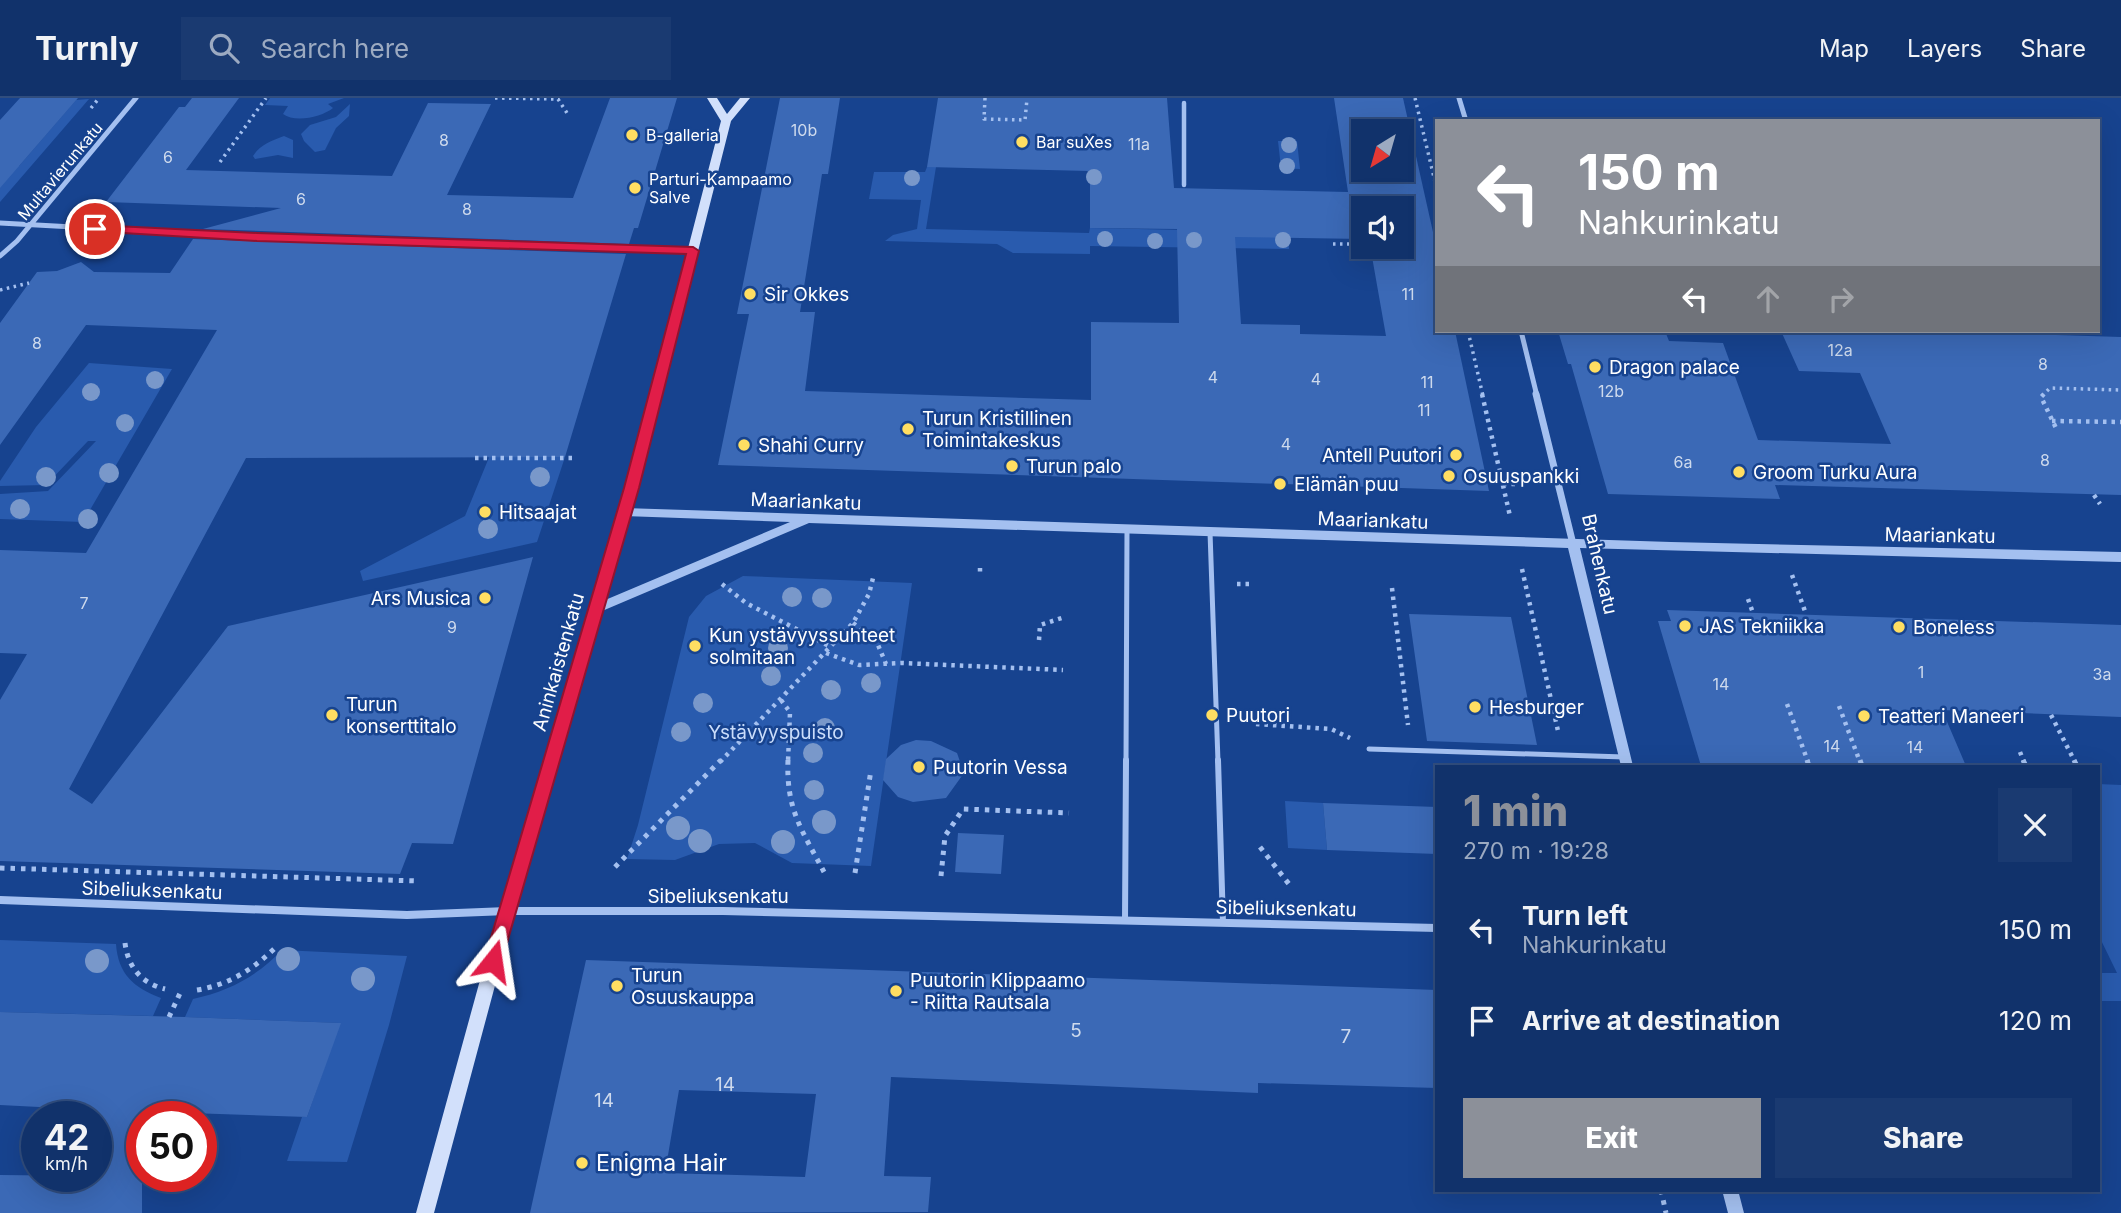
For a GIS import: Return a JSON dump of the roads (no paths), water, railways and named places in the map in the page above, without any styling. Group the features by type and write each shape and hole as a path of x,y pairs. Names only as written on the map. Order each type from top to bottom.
{"main road":[{"path":"712,98 726,121"},
{"name":"Aninkaistenkatu","path":"425,1213 507,911 624,512 726,121 745,98"}],"street":[{"name":"Multavierunkatu","path":"0,256 31,224 135,98"},
{"path":"1459,98 1465,119"},
{"path":"0,223 270,238 693,251"},
{"name":"Brahenkatu","path":"1521,333 1625,762"},
{"name":"Maariankatu","path":"624,512 1573,544 2121,557"},
{"path":"595,609 810,518"},
{"name":"Sibeliuksenkatu","path":"0,900 407,915 507,911 723,911 1435,928"},
{"path":"1731,1192 1736,1213"}],"lane":[{"path":"1184,103 1184,185"},
{"path":"1125,920 1127,530"},
{"path":"1210,532 1223,923"},
{"path":"1369,749 1564,756 1625,762"}],"place":[{"name":"B-galleria","path":"632,135"},
{"name":"Bar suXes","path":"1022,142"},
{"name":"Parturi-Kampaamo Salve","path":"635,188"},
{"name":"Sir Okkes","path":"750,294"},
{"name":"Dragon palace","path":"1595,367"},
{"name":"Turun Kristillinen Toimintakeskus","path":"908,429"},
{"name":"Shahi Curry","path":"744,445"},
{"name":"Antell Puutori","path":"1456,455"},
{"name":"Turun palo","path":"1012,466"},
{"name":"Groom Turku Aura","path":"1739,472"},
{"name":"Osuuspankki","path":"1449,476"},
{"name":"Elämän puu","path":"1280,484"},
{"name":"Hitsaajat","path":"485,512"},
{"name":"Ars Musica","path":"485,598"},
{"name":"JAS Tekniikka","path":"1685,626"},
{"name":"Boneless","path":"1899,627"},
{"name":"Kun ystävyyssuhteet solmitaan","path":"695,646"},
{"name":"Hesburger","path":"1475,707"},
{"name":"Turun konserttitalo","path":"332,715"},
{"name":"Puutori","path":"1212,715"},
{"name":"Teatteri Maneeri","path":"1864,716"},
{"name":"Puutorin Vessa","path":"919,767"},
{"name":"Turun Osuuskauppa","path":"617,986"},
{"name":"Puutorin Klippaamo - Riitta Rautsala","path":"896,991"},
{"name":"Enigma Hair","path":"582,1163"}],"park label":[{"name":"Ystävyyspuisto","path":"776,732"}]}
